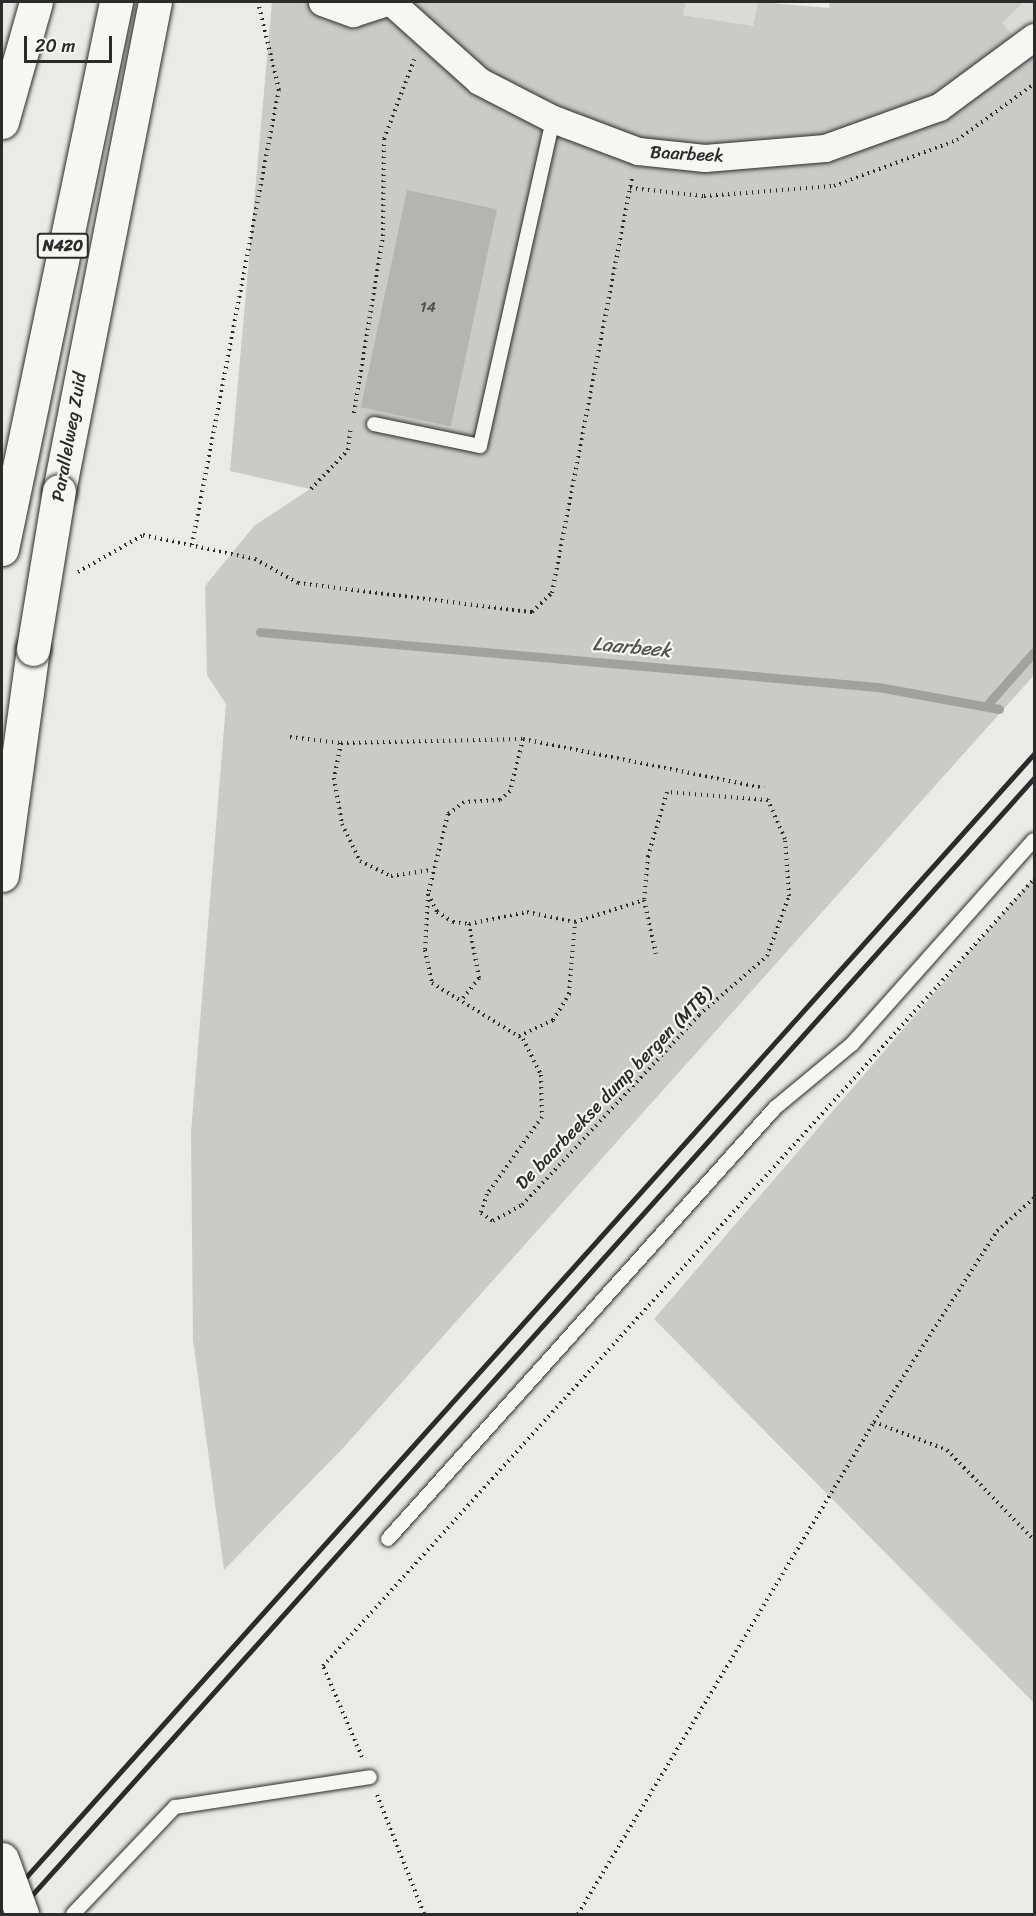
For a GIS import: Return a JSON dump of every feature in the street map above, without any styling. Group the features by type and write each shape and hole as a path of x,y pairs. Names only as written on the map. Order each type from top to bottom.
{"highway":[{"path":"2,122 36,2"},
{"name":"N420","path":"2,549 11,492 116,2"},
{"name":"Parallelweg Zuid","path":"2,875 33,649 59,491 155,2"},
{"path":"2,1859 22,1914"}],"street":[{"path":"322,2 353,13 387,2"},
{"name":"Baarbeek","path":"391,2 479,81 553,119 638,151 683,156 825,148 939,107 1035,37"}],"lane":[{"path":"374,424 480,446 553,119"},
{"path":"388,1539 775,1108 852,1044 1035,840"},
{"path":"74,1914 175,1807 370,1777"}],"path":[{"path":"192,545 279,90 258,2"},
{"path":"311,489 348,450 383,236 384,139 404,75 428,37"},
{"path":"73,574 143,535 255,559 298,583 532,612 552,593 630,188"},
{"path":"290,737 340,743 523,738 764,788"},
{"name":"De baarbeekse dump bergen (MTB)","path":"523,738 510,791 500,800 464,802 448,814 432,870 428,894 425,950 432,983 463,998 518,1037 538,1066 542,1117 487,1194 481,1213 494,1221 522,1205 699,1015 767,956 789,896 785,839 768,800 668,792 648,856 644,900 656,954"},
{"path":"340,743 334,777 342,824 360,861 391,876 432,870"},
{"path":"424,1914 355,1738 323,1666 1035,879"},
{"path":"428,894 437,912 453,922 469,924 528,912 575,922 644,900"},
{"path":"518,1037 553,1020 568,994 575,922"},
{"path":"463,998 479,978 469,924"},
{"path":"578,1914 873,1422 997,1231 1035,1198"},
{"path":"873,1422 947,1450 1035,1539"}],"shaded area":[{"path":"272,2 686,2 683,15 753,26 758,2 829,8 830,2 1024,2 1002,23 1034,60 1034,675 344,1447 224,1570 193,1340 191,1132 226,704 207,675 205,586 254,526 310,489 230,471"},
{"path":"686,2 758,2 753,26 683,15"},
{"path":"1024,2 1034,2 1034,60 1001,23"},
{"path":"1034,877 1034,1703 654,1319"}],"building":[{"path":"407,190 497,209 451,426 361,407"}],"waterway":[{"name":"Laarbeek","path":"260,632 878,687 999,709"},
{"path":"986,706 1034,652"}],"railway":[{"path":"2,1904 1034,754"},
{"path":"15,1914 1034,778"}]}
